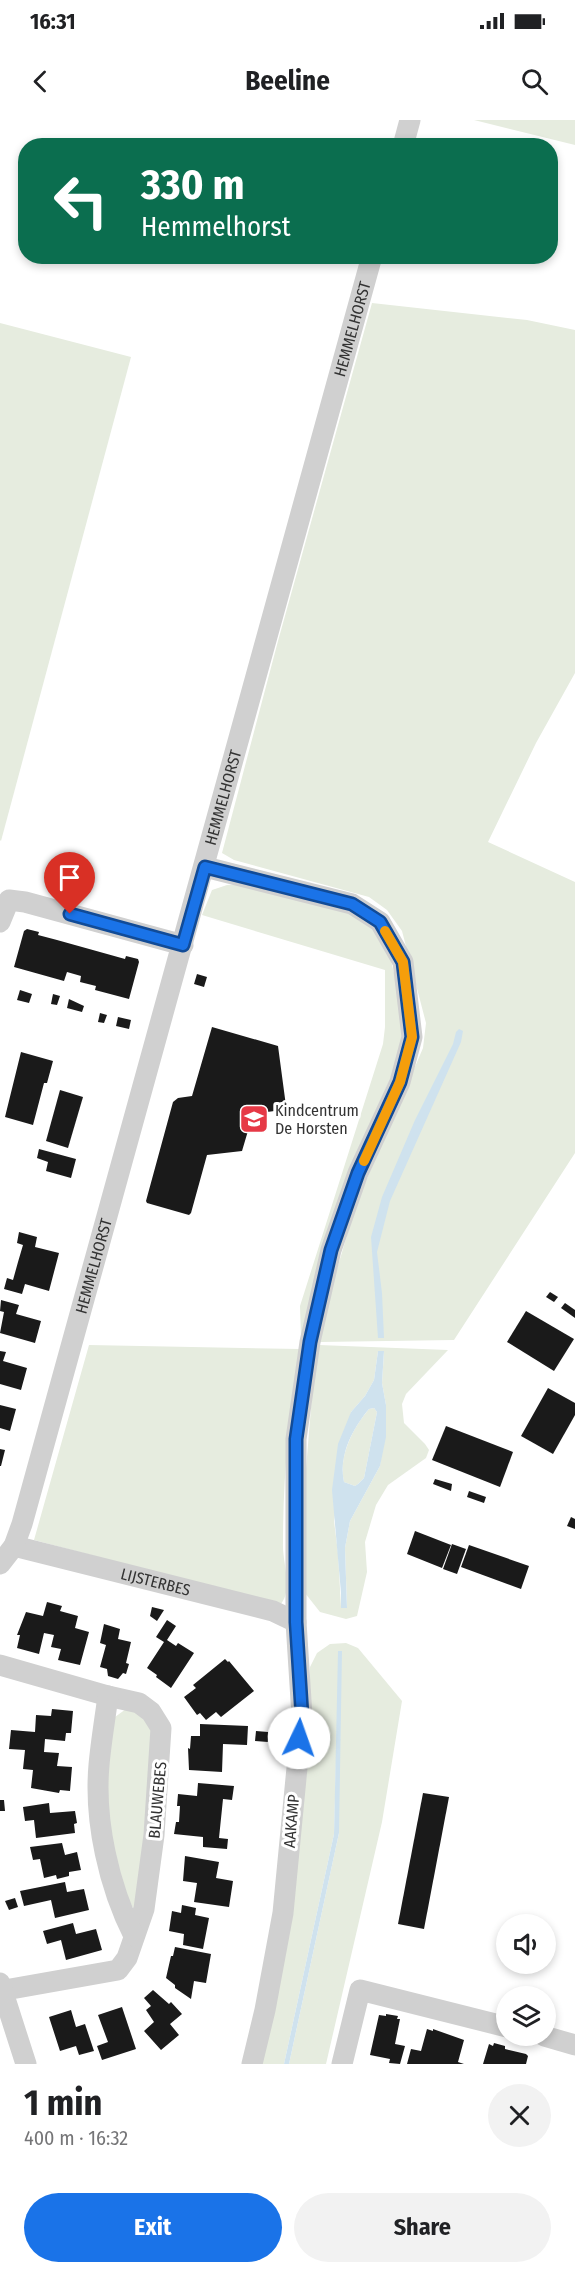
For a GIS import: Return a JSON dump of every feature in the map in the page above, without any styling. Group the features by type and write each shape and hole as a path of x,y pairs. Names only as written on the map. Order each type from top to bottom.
{"street":[{"path":"405,138 410,120"},
{"name":"HEMMELHORST","path":"0,1564 14,1546 22,1524 370,264"},
{"name":"AAKAMP","path":"205,867 352,904 380,922 403,962 412,1037 400,1082 358,1173 331,1250 310,1342 296,1439 296,1622 302,1716 283,1913 265,2010 252,2064"},
{"path":"0,922 9,900 25,902 183,945"},
{"name":"LIJSTERBES","path":"14,1546 273,1611 296,1622"},
{"name":"BLAUWEBES","path":"0,1665 139,1703 151,1712 161,1728 154,1835 144,1909 127,1958 118,1970 1,1988"},
{"path":"108,1696 99,1767 101,1823 110,1877 121,1911 134,1936"},
{"path":"1,1988 27,2064"},
{"path":"342,2064 360,1990 496,2024"},
{"path":"556,2039 575,2045"}],"shaded area":[{"path":"474,120 575,120 575,145 558,141 558,138 547,138"},
{"path":"372,303 527,320 575,330 575,673 536,743 488,842 575,882 575,1153 454,1340 320,1342 334,1279 357,1202 423,1048 426,1023 402,931 387,910 369,897 234,860 222,853"},
{"path":"0,323 131,357 1,841 0,840"},
{"path":"252,883 365,916 389,952 397,986 404,1048 352,1163 301,1339 300,1306 383,1044 385,970 202,915 212,890 227,885"},
{"path":"89,1345 300,1349 285,1470 283,1551 287,1584 284,1599 280,1605 34,1540"},
{"path":"319,1345 448,1350 406,1394 402,1404 404,1423 429,1450 426,1458 388,1485 376,1505 365,1542 367,1572 357,1616 346,1619 320,1612 305,1593 302,1518 314,1371","holes":["378,1351 384,1352 382,1383 386,1405 380,1466 350,1521 345,1548 347,1607 341,1607 334,1521 351,1412 365,1396 374,1380"]},
{"path":"374,1408 377,1412 364,1478 355,1486 344,1482 345,1452 352,1434 369,1409"},
{"path":"346,1643 358,1648 402,1701 382,1822 326,2064 289,2064 339,1833 339,1651 334,1834 284,2064 260,2064 308,1760 310,1667 317,1653 330,1644"},
{"path":"126,1709 143,1713 157,1735 135,1912 116,1874 104,1786 115,1717"}],"water":[{"path":"459,1029 463,1031 461,1042 390,1201 377,1252 384,1338 378,1338 371,1237 382,1197 415,1120"},
{"path":"378,1351 384,1351 382,1383 386,1405 386,1437 380,1466 350,1521 345,1548 347,1608 341,1608 332,1490 338,1444 351,1412 365,1396 374,1380","holes":["374,1408 377,1412 364,1478 355,1486 344,1482 343,1462 352,1434 369,1409"]},
{"path":"338,1651 342,1651 339,1833 289,2064 284,2064 334,1834"}],"building":[{"path":"27,929 39,932 38,935 125,959 126,956 138,959 129,999 95,990 96,986 80,982 81,976 67,972 64,981 14,967 24,931"},
{"path":"197,974 207,977 204,987 194,984"},
{"path":"20,990 32,994 29,1003 17,1000"},
{"path":"53,994 60,996 57,1005 51,1004"},
{"path":"69,999 84,1006 82,1012 67,1008"},
{"path":"100,1013 107,1015 104,1023 98,1022"},
{"path":"118,1017 131,1020 129,1029 116,1026"},
{"path":"212,1027 278,1046 286,1106 282,1110 253,1114 242,1151 207,1155 189,1215 146,1201 173,1102 178,1098 192,1096"},
{"path":"21,1052 53,1061 47,1083 44,1083 33,1125 5,1117"},
{"path":"60,1090 83,1097 68,1148 46,1141"},
{"path":"39,1149 76,1159 71,1178 46,1171 48,1162 37,1158"},
{"path":"19,1232 37,1237 35,1247 59,1253 49,1291 25,1284 22,1294 4,1289 7,1278 13,1280 23,1245 17,1243"},
{"path":"550,1292 558,1297 554,1302 546,1297"},
{"path":"1,1300 19,1305 16,1314 41,1321 35,1343 0,1333 4,1312 0,1311"},
{"path":"565,1303 575,1310 575,1318 561,1308"},
{"path":"526,1311 574,1339 554,1371 507,1342"},
{"path":"0,1351 6,1352 3,1361 27,1368 21,1390 0,1384"},
{"path":"548,1388 575,1403 575,1415 553,1454 521,1436"},
{"path":"0,1405 16,1409 10,1431 0,1428"},
{"path":"446,1426 513,1452 500,1487 432,1460"},
{"path":"0,1449 5,1450 1,1466 0,1466"},
{"path":"435,1479 452,1484 451,1491 433,1484"},
{"path":"469,1491 486,1497 484,1503 467,1497"},
{"path":"571,1517 575,1519 575,1529 567,1526"},
{"path":"415,1531 451,1545 442,1568 407,1554"},
{"path":"452,1544 466,1549 457,1574 443,1569"},
{"path":"469,1545 529,1566 521,1589 461,1567"},
{"path":"47,1602 62,1606 60,1611 78,1616 75,1628 89,1632 80,1665 58,1660 61,1649 51,1647 54,1635 44,1633 39,1654 17,1648 20,1635 17,1635 26,1612 43,1616"},
{"path":"152,1607 164,1610 157,1621 150,1616"},
{"path":"167,1620 176,1626 167,1640 176,1646 178,1643 194,1653 171,1688 147,1668 164,1642 156,1637"},
{"path":"104,1624 120,1629 118,1639 131,1642 126,1674 123,1673 118,1679 108,1676 107,1669 100,1667 106,1645 100,1643"},
{"path":"225,1659 254,1691 221,1717 216,1712 206,1720 200,1713 197,1715 184,1697 196,1688 193,1685"},
{"path":"52,1709 73,1711 71,1733 66,1733 65,1741 45,1739 44,1752 59,1753 57,1766 72,1767 70,1791 60,1790 59,1793 31,1788 33,1770 23,1769 25,1750 9,1749 11,1730 35,1732 36,1715 51,1716"},
{"path":"200,1724 248,1726 247,1745 223,1744 222,1772 189,1770 188,1748 190,1749 191,1736 200,1736"},
{"path":"256,1731 268,1732 268,1742 255,1741"},
{"path":"198,1783 234,1786 232,1800 223,1799 219,1838 228,1839 227,1849 203,1847 203,1837 174,1834 176,1822 179,1822 178,1794 197,1796"},
{"path":"423,1793 449,1797 424,1929 398,1924"},
{"path":"0,1800 4,1800 5,1811 0,1811"},
{"path":"49,1803 50,1813 75,1811 77,1823 74,1824 75,1833 36,1838 34,1820 25,1821 23,1807"},
{"path":"62,1843 65,1855 77,1852 81,1870 69,1872 69,1876 57,1879 56,1875 44,1878 40,1859 33,1860 30,1847"},
{"path":"185,1856 219,1862 216,1878 233,1881 229,1907 194,1902 197,1883 183,1881"},
{"path":"65,1882 67,1892 84,1889 89,1910 55,1918 51,1900 24,1906 20,1891"},
{"path":"15,1898 18,1907 9,1910 5,1901"},
{"path":"182,1905 196,1908 195,1915 209,1918 203,1949 183,1945 184,1934 169,1931 172,1911 181,1913"},
{"path":"73,1923 76,1934 96,1929 102,1950 66,1960 61,1940 47,1944 43,1931"},
{"path":"175,1947 211,1954 206,1983 194,1981 191,1999 175,1988 175,1985 166,1978"},
{"path":"153,1990 169,2004 171,2002 182,2014 170,2024 179,2035 161,2050 144,2031 154,2022 146,2010 151,2006 144,1998"},
{"path":"122,2007 136,2049 102,2060 97,2046 108,2042 98,2015"},
{"path":"71,2010 76,2027 85,2024 94,2051 79,2055 76,2046 60,2051 49,2017"},
{"path":"386,2014 398,2016 397,2019 400,2019 395,2044 405,2046 400,2064 389,2063 390,2059 370,2055 379,2015 386,2016"},
{"path":"427,2029 464,2040 458,2062 464,2064 407,2064 411,2049 421,2051"},
{"path":"494,2043 496,2046 505,2046 505,2049 526,2054 528,2056 526,2064 483,2064 489,2044 493,2046"}],"slow traffic":[{"path":"364,1161 400,1082 412,1037 403,962 385,931"}],"place":[{"name":"Kindcentrum De Horsten","path":"254,1119"}],"route":[{"path":"70,914 183,945 205,867 352,904 380,922 403,962 412,1037 400,1082 358,1173 331,1250 310,1342 296,1439 296,1622 302,1716 299,1738"}]}
